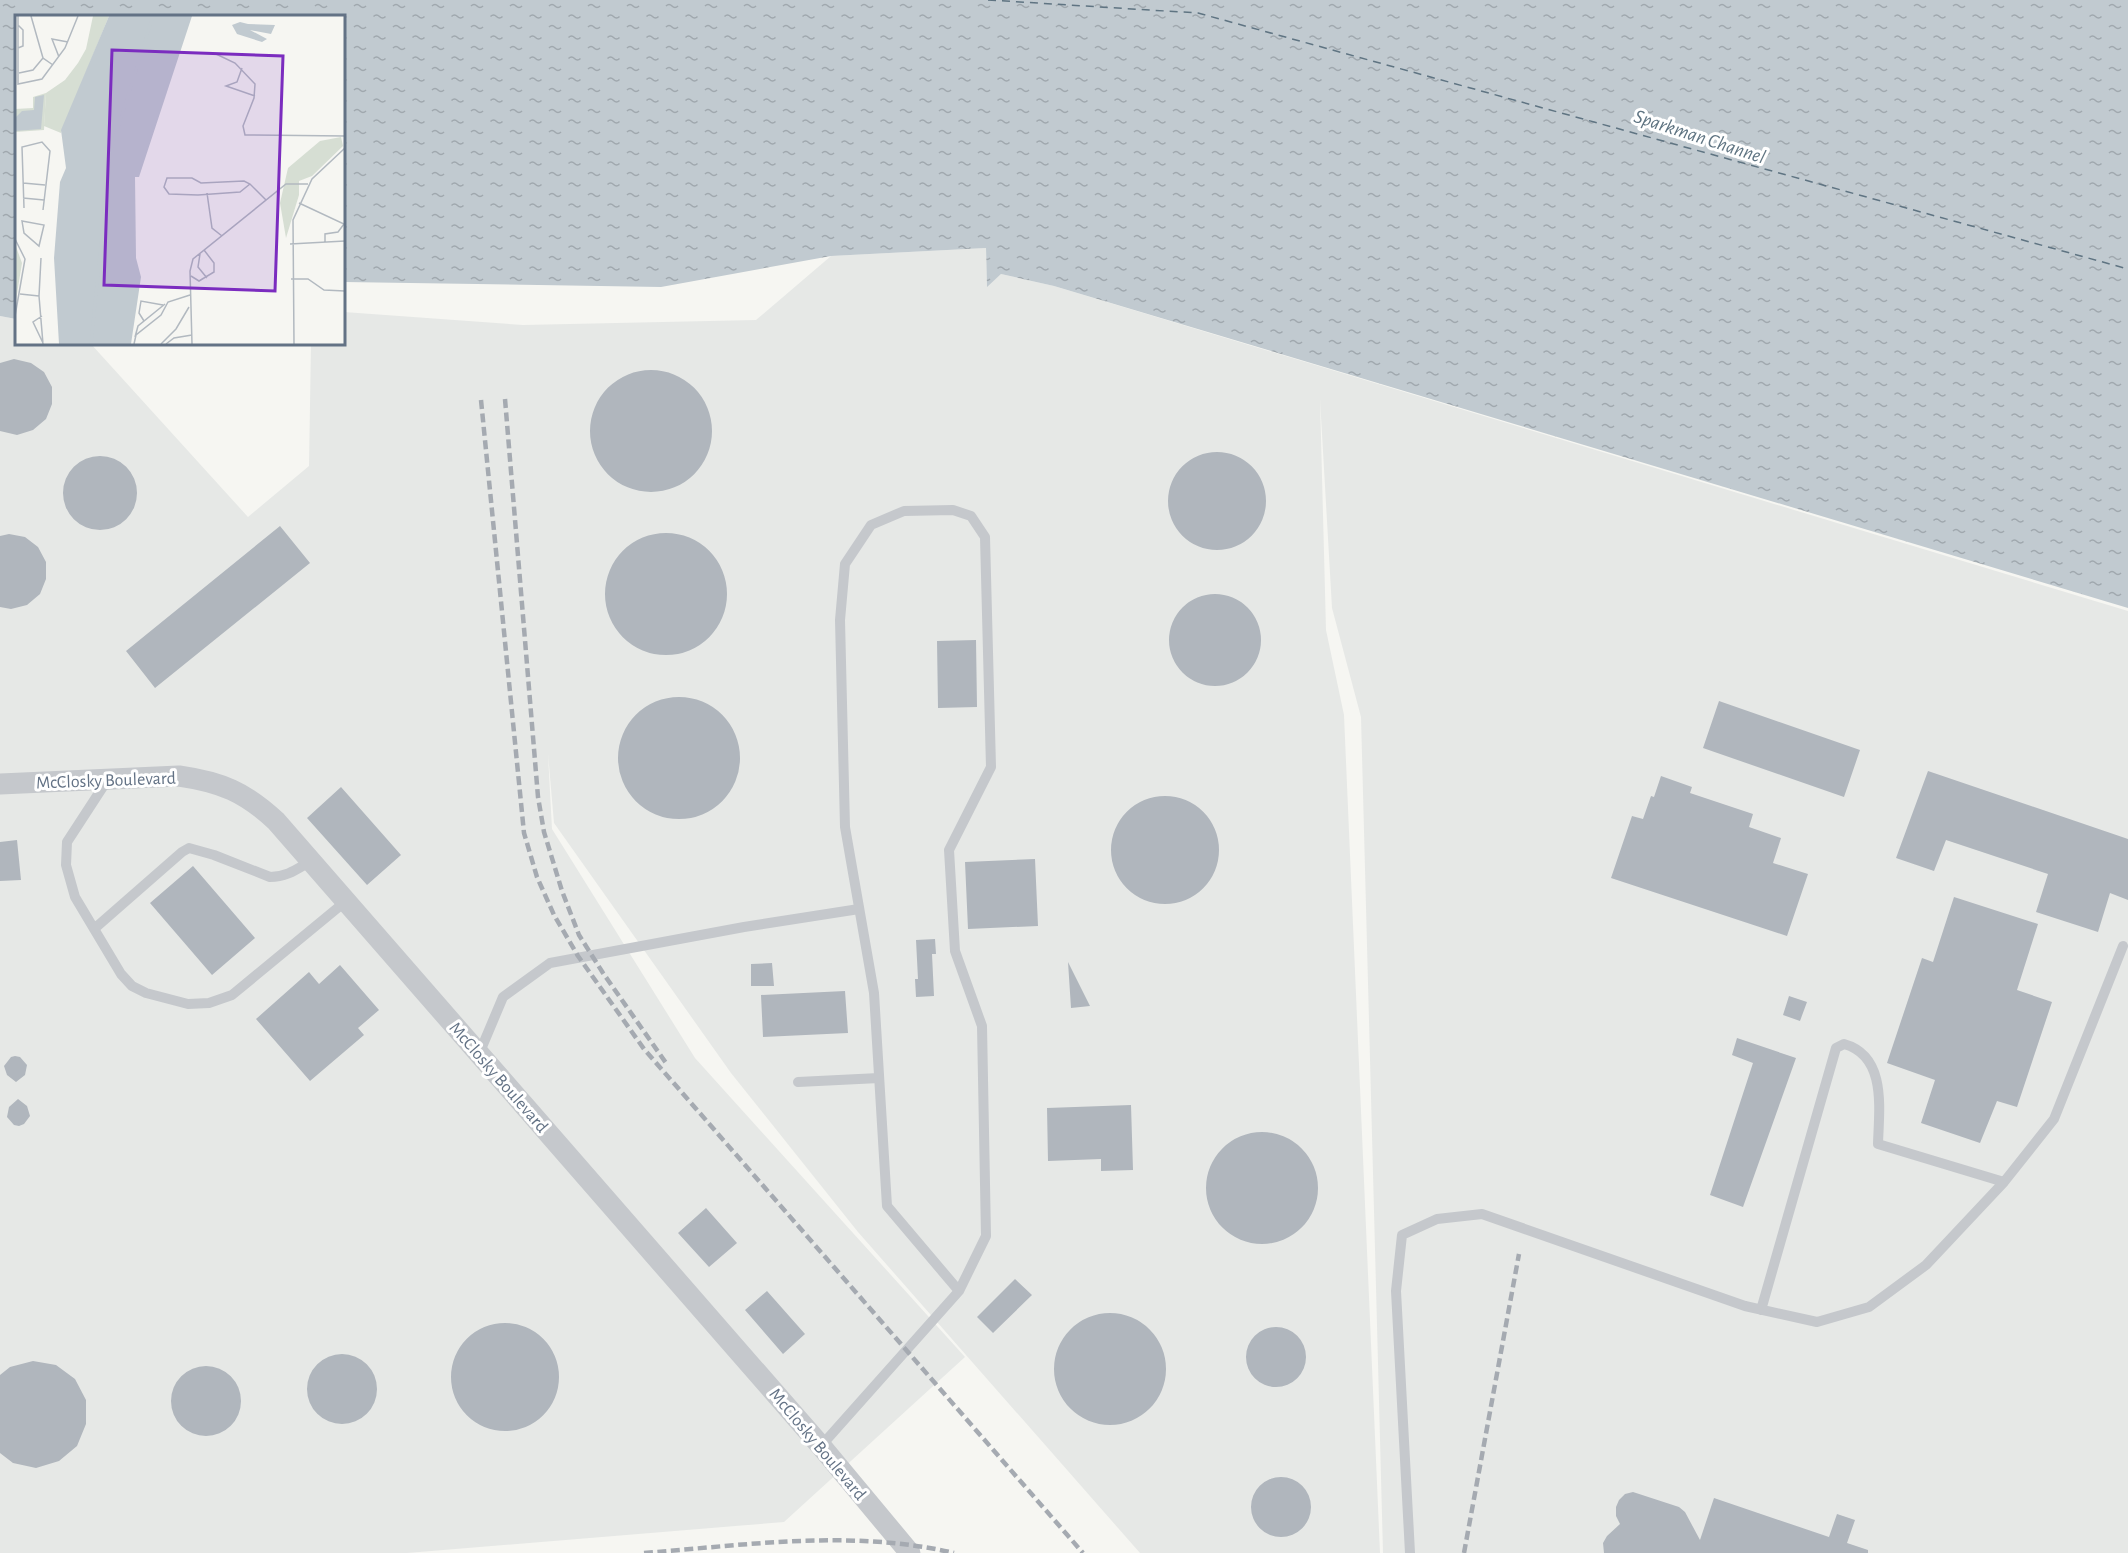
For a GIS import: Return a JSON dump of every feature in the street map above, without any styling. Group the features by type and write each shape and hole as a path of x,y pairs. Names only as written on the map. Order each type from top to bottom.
{"street":[{"name":"McClosky Boulevard","path":"0,784 179,777 208,780 257,804 276,821 346,901 821,1446 910,1553"}],"lane":[{"path":"821,1446 959,1291 986,1236 982,1026 955,951 949,850 992,767 985,537 971,516 953,510 904,511 871,525 845,564 840,620 845,827 874,993 886,1206 959,1291"},
{"path":"108,778 67,842 66,865 75,897 121,974 132,986 146,993 188,1004 209,1003 232,995 346,901"},
{"path":"94,929 189,848 214,855 270,877 280,877 291,873 311,861"},
{"path":"479,1054 503,996 550,963 744,927 859,909"},
{"path":"1410,1553 1396,1291 1402,1235 1437,1219 1482,1214 1761,1310 1817,1322 1869,1307 1926,1265 2004,1182 2054,1119 2123,946"},
{"path":"1761,1310 1836,1048 1844,1044 1854,1047 1870,1062 1880,1091 1878,1144 2004,1182"},
{"path":"798,1082 879,1078"}],"shaded area":[{"path":"986,248 987,286 1001,274 1054,286 2128,611 2128,1553 1383,1553 1361,717 1332,608 1320,399 1326,630 1344,715 1380,1553 1140,1553 858,1232 731,1073 554,823 548,754 552,829 695,1058 965,1357 784,1522 407,1553 0,1553 0,316 15,319 15,345 92,345 248,517 309,466 311,345 345,345 345,312 523,325 756,320 831,256"}],"water":[{"name":"Sparkman Channel","path":"0,0 2128,0 2128,608 1054,286 1001,274 987,287 986,248 831,256 661,287 345,282 345,15 15,15 15,319 0,316"}],"building":[{"path":"14,359 31,363 44,372 52,387 52,404 46,419 33,430 17,435 0,431 0,363"},
{"path":"651,370 674,375 685,380 694,388 702,397 707,408 712,431 707,454 702,465 694,474 685,482 674,487 651,492 628,487 617,482 608,474 600,465 595,454 590,431 595,408 600,397 608,388 617,380 628,375"},
{"path":"1217,452 1236,455 1252,466 1263,482 1266,501 1263,520 1252,536 1236,547 1217,550 1198,547 1182,536 1171,520 1168,501 1171,482 1182,466 1198,455"},
{"path":"100,456 114,459 126,467 134,479 137,493 134,507 126,519 114,527 100,530 86,527 74,519 66,507 63,493 66,479 74,467 86,459"},
{"path":"280,526 310,563 155,688 126,651"},
{"path":"666,533 689,538 700,543 709,551 717,560 722,571 727,594 722,617 717,628 709,637 700,645 689,650 666,655 643,650 632,645 623,637 615,628 610,617 605,594 610,571 615,560 623,551 632,543 643,538"},
{"path":"9,534 25,537 38,547 46,562 46,579 40,594 27,605 11,609 0,607 0,536"},
{"path":"1215,594 1232,598 1247,608 1257,623 1261,640 1257,657 1247,672 1232,682 1215,686 1198,682 1183,672 1173,657 1169,640 1173,623 1183,608 1198,598"},
{"path":"976,640 977,707 938,708 937,641"},
{"path":"679,697 702,702 713,707 722,715 730,724 735,735 740,758 735,781 730,792 722,801 713,809 702,814 679,819 656,814 645,809 636,801 628,792 623,781 618,758 623,735 628,724 636,715 645,707 656,702"},
{"path":"1719,701 1860,750 1844,797 1703,748"},
{"path":"1928,771 2128,839 2128,900 2110,893 2098,932 2036,912 2048,874 1946,840 1934,871 1896,858"},
{"path":"1661,776 1692,787 1690,793 1753,814 1749,827 1781,838 1773,863 1808,874 1787,936 1611,878 1632,816 1643,819"},
{"path":"341,787 401,855 367,885 307,818"},
{"path":"1165,796 1186,800 1203,812 1215,829 1219,850 1215,871 1203,888 1186,900 1165,904 1144,900 1127,888 1115,871 1111,850 1115,829 1127,812 1144,800"},
{"path":"17,840 21,880 0,881 0,842"},
{"path":"1035,859 1038,926 968,929 965,862"},
{"path":"193,866 255,938 212,975 150,903"},
{"path":"1954,897 2038,924 2017,990 2052,1002 2017,1107 1997,1101 1980,1143 1921,1123 1935,1080 1887,1063 1922,958 1933,962"},
{"path":"935,939 936,954 932,954 934,996 916,997 915,979 918,979 916,940"},
{"path":"1068,962 1090,1006 1071,1008"},
{"path":"772,963 774,986 751,986 751,964"},
{"path":"340,965 379,1010 358,1028 364,1035 310,1081 256,1019 309,972 319,984"},
{"path":"845,991 848,1033 763,1037 761,995"},
{"path":"1789,996 1807,1002 1800,1021 1783,1015"},
{"path":"1737,1038 1796,1058 1743,1207 1710,1195 1753,1063 1732,1055"},
{"path":"11,1057 20,1057 27,1065 25,1075 16,1082 7,1075 4,1066"},
{"path":"18,1099 27,1106 30,1116 24,1124 19,1126 14,1125 7,1117 9,1107"},
{"path":"1131,1105 1133,1170 1101,1171 1101,1159 1048,1161 1047,1108"},
{"path":"1262,1132 1283,1137 1301,1149 1313,1167 1318,1188 1313,1209 1301,1227 1283,1239 1262,1244 1241,1239 1223,1227 1211,1209 1206,1188 1211,1167 1223,1149 1241,1137"},
{"path":"706,1208 737,1243 709,1267 678,1233"},
{"path":"1015,1279 1032,1295 993,1333 977,1317"},
{"path":"767,1291 805,1334 783,1354 745,1310"},
{"path":"1110,1313 1131,1318 1149,1330 1161,1348 1166,1369 1161,1390 1149,1408 1131,1420 1110,1425 1089,1420 1071,1408 1059,1390 1054,1369 1059,1348 1071,1330 1089,1318"},
{"path":"505,1323 526,1327 543,1339 555,1356 559,1377 555,1398 543,1415 526,1427 505,1431 484,1427 467,1415 455,1398 451,1377 455,1356 467,1339 484,1327"},
{"path":"1270,1327 1282,1327 1293,1332 1301,1340 1306,1357 1304,1369 1293,1382 1282,1387 1270,1387 1259,1382 1251,1374 1246,1363 1246,1351 1251,1340 1259,1332"},
{"path":"342,1354 355,1357 367,1364 374,1376 377,1389 374,1402 367,1414 355,1421 342,1424 329,1421 317,1414 310,1402 307,1389 310,1376 317,1364 329,1357"},
{"path":"33,1361 56,1365 75,1379 86,1400 86,1424 77,1446 59,1461 36,1468 13,1463 0,1453 0,1375 10,1367"},
{"path":"206,1366 219,1369 231,1376 238,1388 241,1401 238,1414 231,1426 219,1433 206,1436 193,1433 181,1426 174,1414 171,1401 174,1388 181,1376 193,1369"},
{"path":"1275,1477 1287,1477 1298,1482 1306,1490 1311,1507 1309,1519 1298,1532 1287,1537 1275,1537 1264,1532 1256,1524 1251,1513 1251,1501 1256,1490 1264,1482"},
{"path":"1633,1492 1679,1507 1685,1512 1700,1540 1714,1498 1829,1537 1837,1514 1855,1520 1847,1543 1868,1550 1868,1553 1604,1553 1603,1543 1620,1524 1616,1516 1619,1500 1625,1494"}],"ferry route":[{"path":"988,0 1198,13 2128,269"}],"railway":[{"path":"505,399 538,797 544,832 562,891 579,935 666,1063"},
{"path":"481,400 524,833 537,877 554,915 578,956 644,1049 1083,1553"},
{"path":"1464,1553 1519,1254"},
{"path":"644,1553 760,1543 838,1540 916,1546 954,1553"}]}
